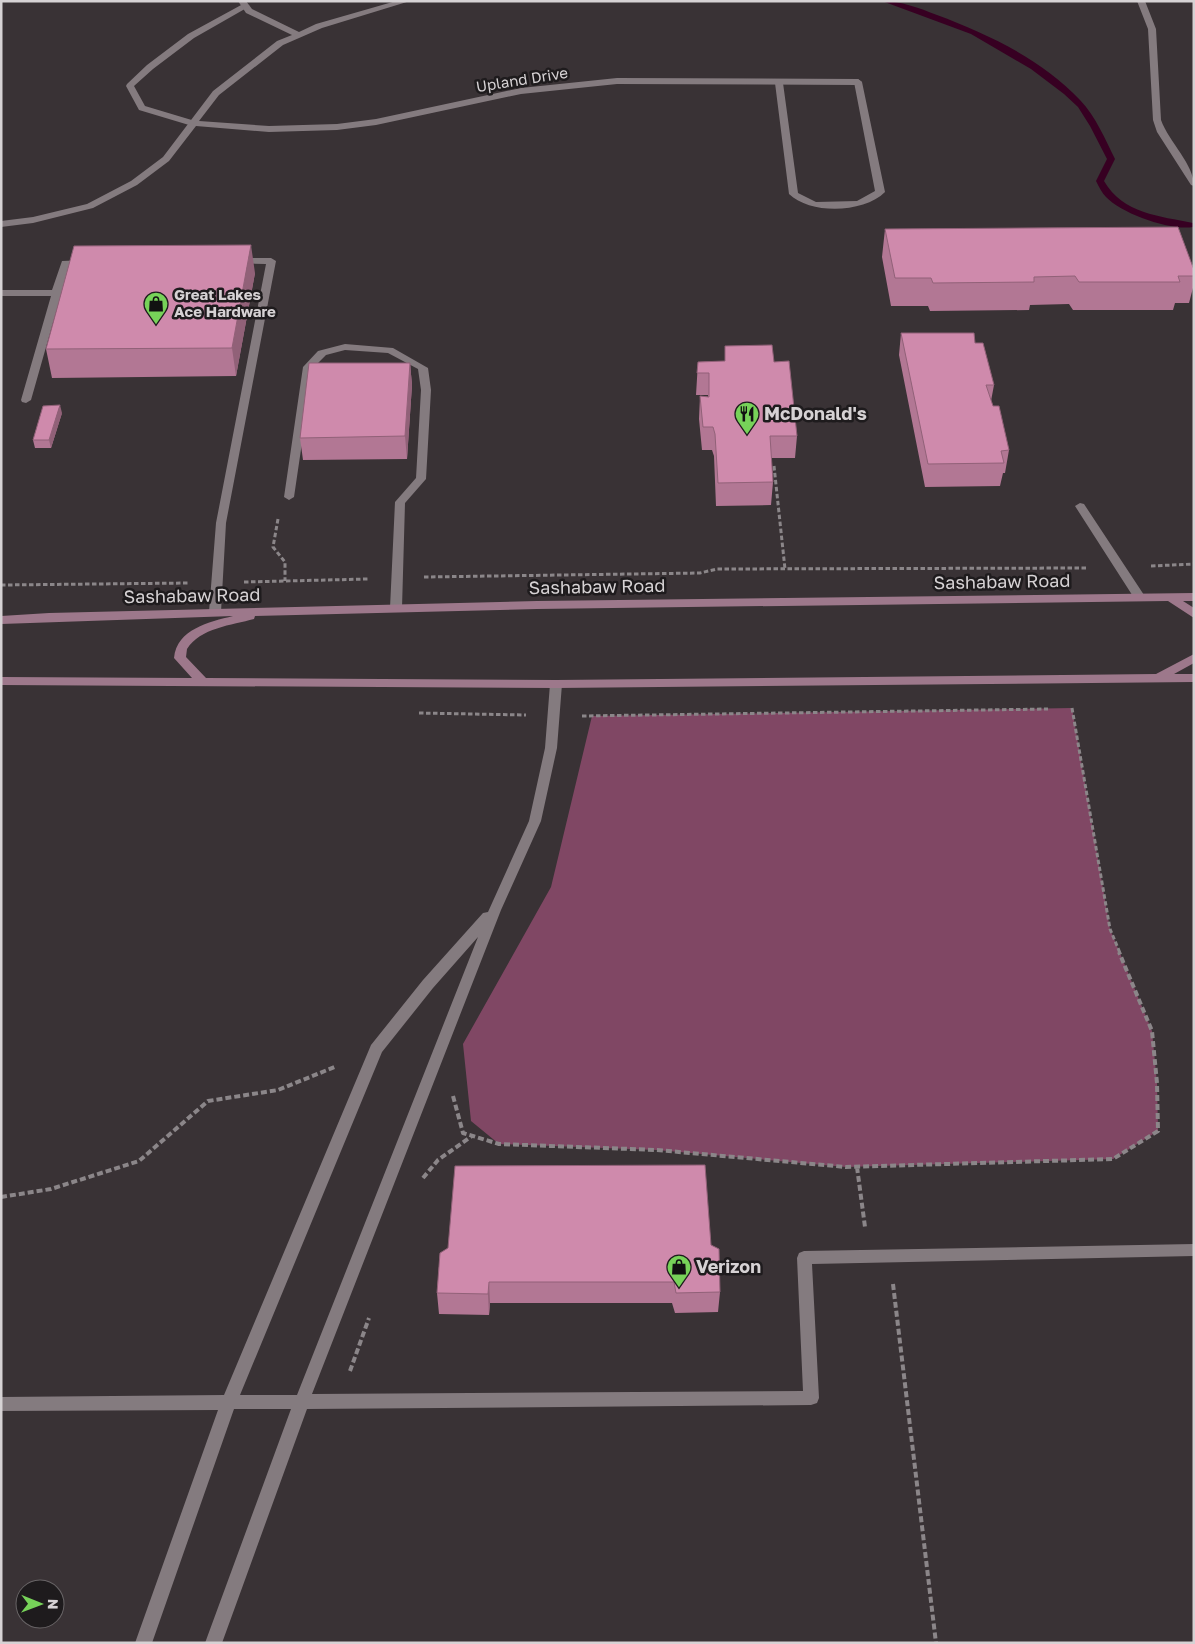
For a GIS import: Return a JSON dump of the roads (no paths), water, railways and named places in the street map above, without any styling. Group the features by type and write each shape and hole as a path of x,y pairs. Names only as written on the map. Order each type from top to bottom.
{"main road":[{"path":"1170,598 1194,614"},
{"name":"Sashabaw Road","path":"1,620 396,608 1194,598"},
{"path":"204,683 180,658 179,653 185,641 212,626 269,611"},
{"path":"1151,678 1176,669 1194,658"},
{"path":"1,681 556,684 1194,678"}],"street":[{"path":"1,224 33,220 90,206 131,185 166,159 216,93 280,43 319,26 406,1"},
{"path":"1141,1 1152,29 1157,120 1161,132 1172,151 1194,183"},
{"path":"244,4 249,11 299,34"},
{"name":"Upland Drive","path":"244,4 190,36 150,66 130,86 142,108 192,123 270,129 337,127 376,122 521,91 556,86 617,81 858,82 880,192 860,204 814,205 794,194 779,83"},
{"path":"215,612 222,523 271,260 222,261"},
{"path":"26,400 65,264 94,263"},
{"path":"1,293 56,293"},
{"path":"289,497 308,367 322,352 345,347 390,350 423,368 426,390 421,480 400,502 396,608"},
{"path":"1080,506 1140,598"},
{"path":"213,1643 302,1401 426,1084 495,910 535,821 551,748 556,684"},
{"path":"143,1643 229,1402 376,1049 428,984 495,910"},
{"path":"1,1404 811,1398 804,1258 1194,1250"}],"waterway":[{"path":"886,1 931,15 974,33 1015,54 1034,67 1072,97 1081,106 1094,126 1111,159 1100,181 1109,195 1118,203 1137,213 1160,220 1190,225"}],"place":[{"name":"Great Lakes Ace Hardware","path":"156,325"},
{"name":"McDonald's","path":"747,435"},
{"name":"Verizon","path":"679,1288"}]}
